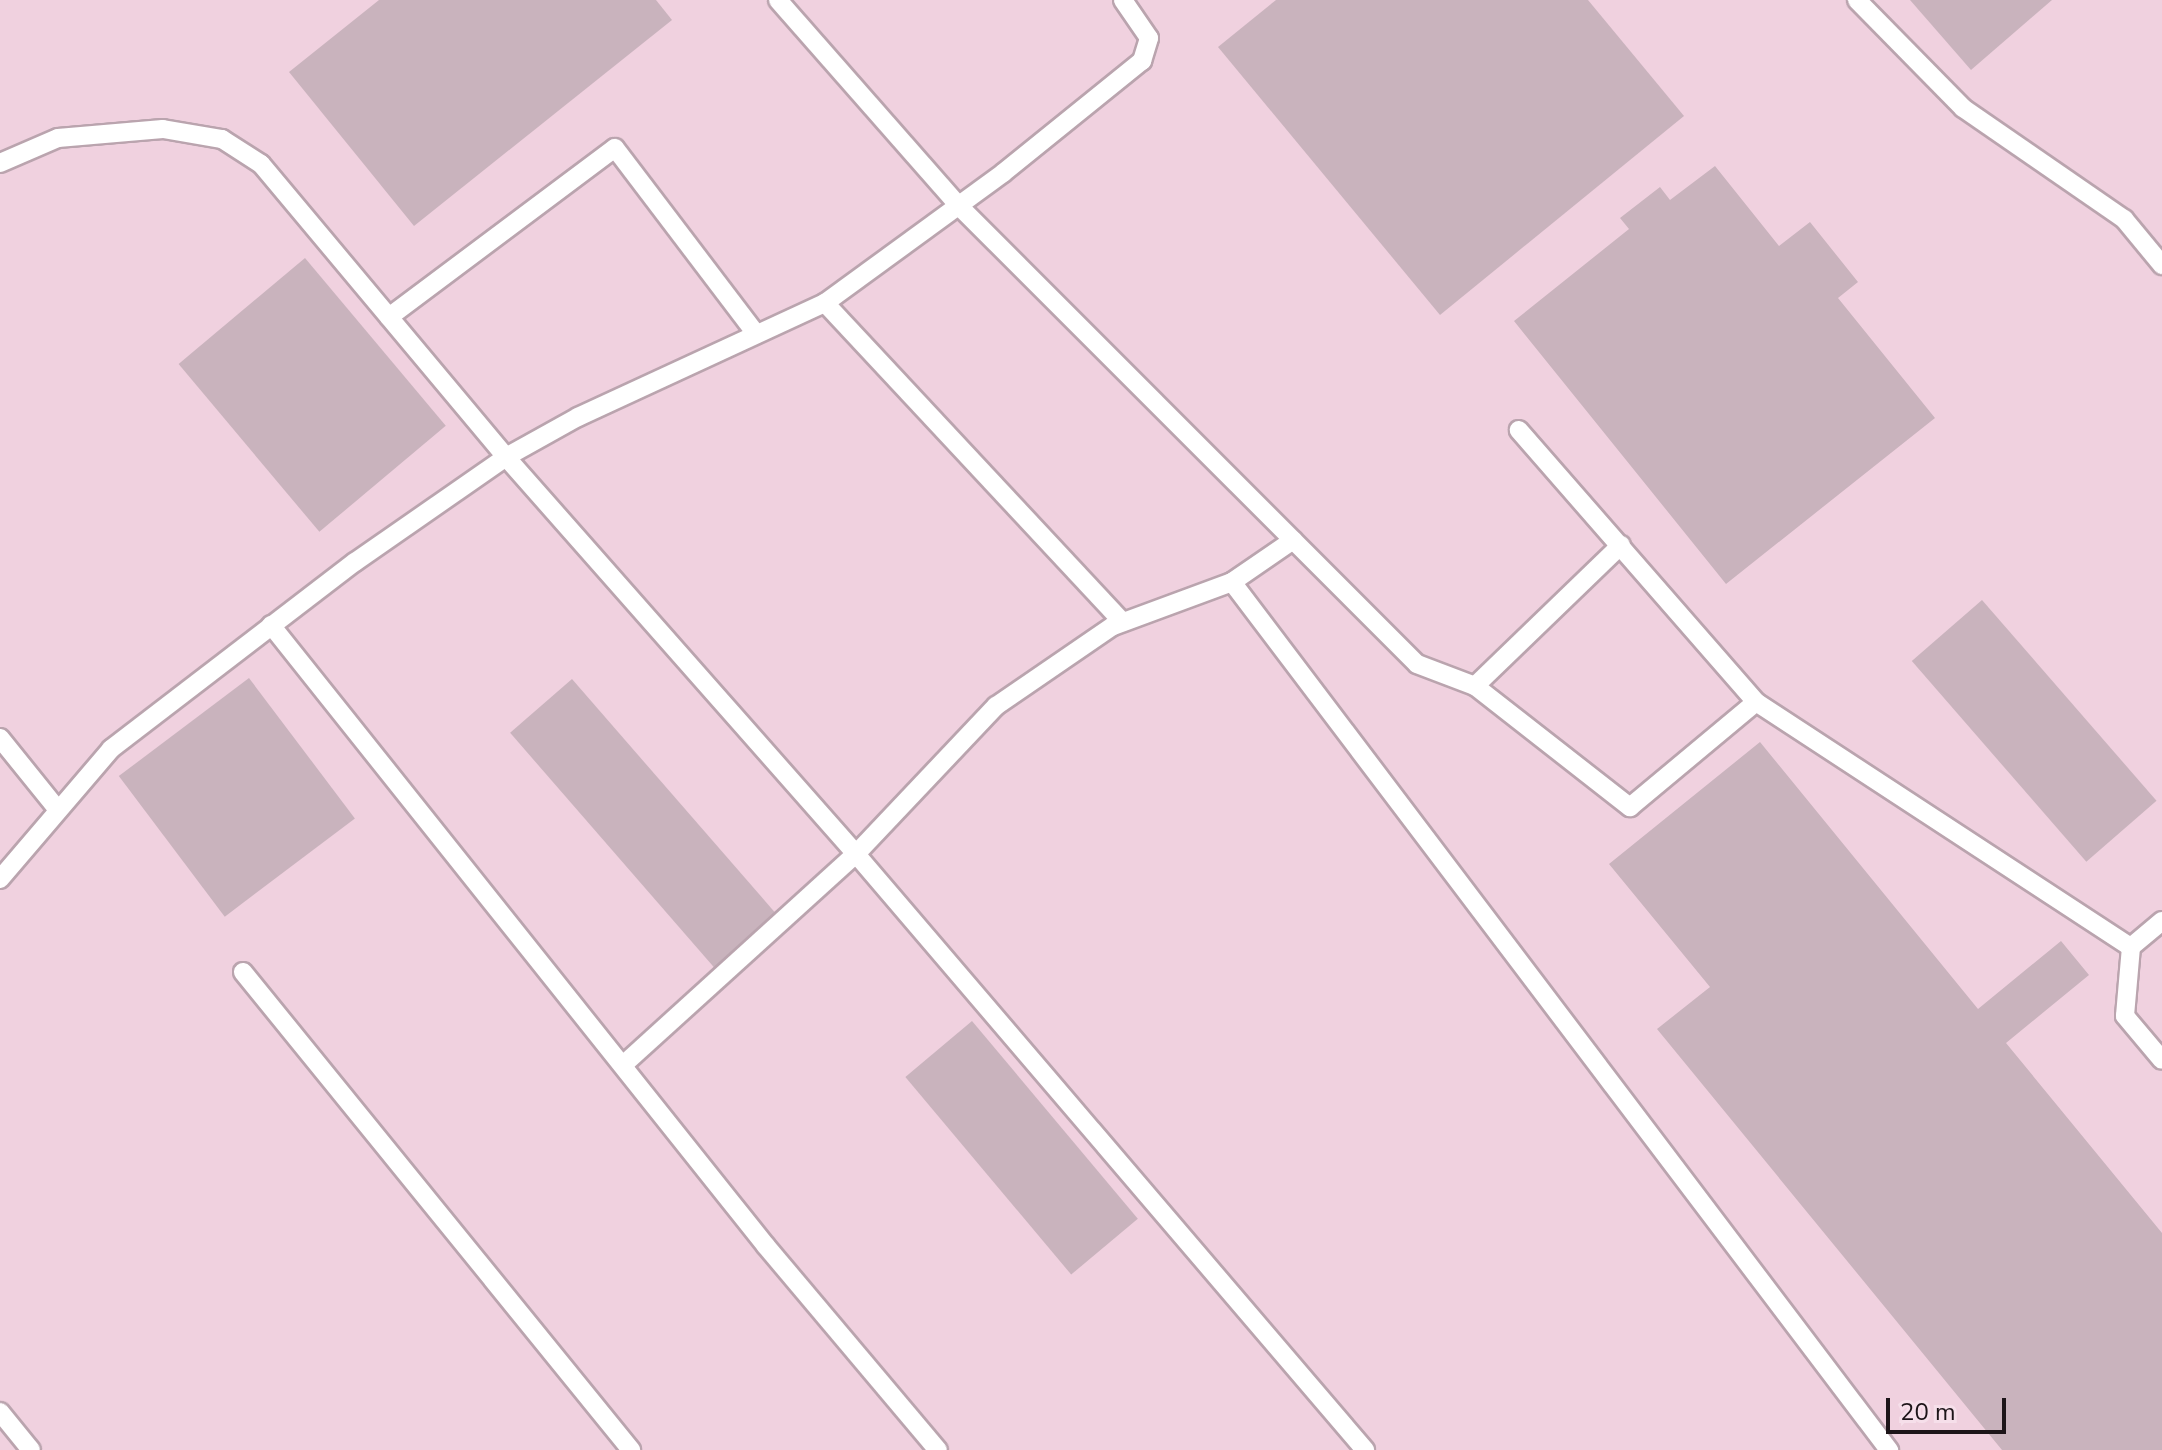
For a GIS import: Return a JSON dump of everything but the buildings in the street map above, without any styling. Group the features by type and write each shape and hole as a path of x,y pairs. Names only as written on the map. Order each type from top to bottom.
{"lane":[{"path":"778,0 957,204 1417,664 1475,686 1630,807 1756,702"},
{"path":"0,879 111,749 271,625 506,457 578,417 825,303 1142,61 1149,38 1123,0"},
{"path":"1857,0 1963,108 2124,219 2162,265"},
{"path":"0,163 58,138 116,130 163,129 222,139 278,182 506,457 856,854 1365,1450"},
{"path":"389,317 615,148 756,334"},
{"path":"825,303 1122,622"},
{"path":"1519,430 1756,702 2131,947"},
{"path":"623,1065 856,854 996,706 1122,622 1232,582 1293,540"},
{"path":"1475,686 1621,545"},
{"path":"1232,582 1889,1450"},
{"path":"271,625 623,1065 938,1450"},
{"path":"0,738 58,810"},
{"path":"2162,921 2131,947 2125,1016 2162,1060"},
{"path":"243,972 631,1450"},
{"path":"0,1412 31,1450"}],"shaded area":[{"path":"0,0 2162,0 2162,1450 0,1450"}]}
